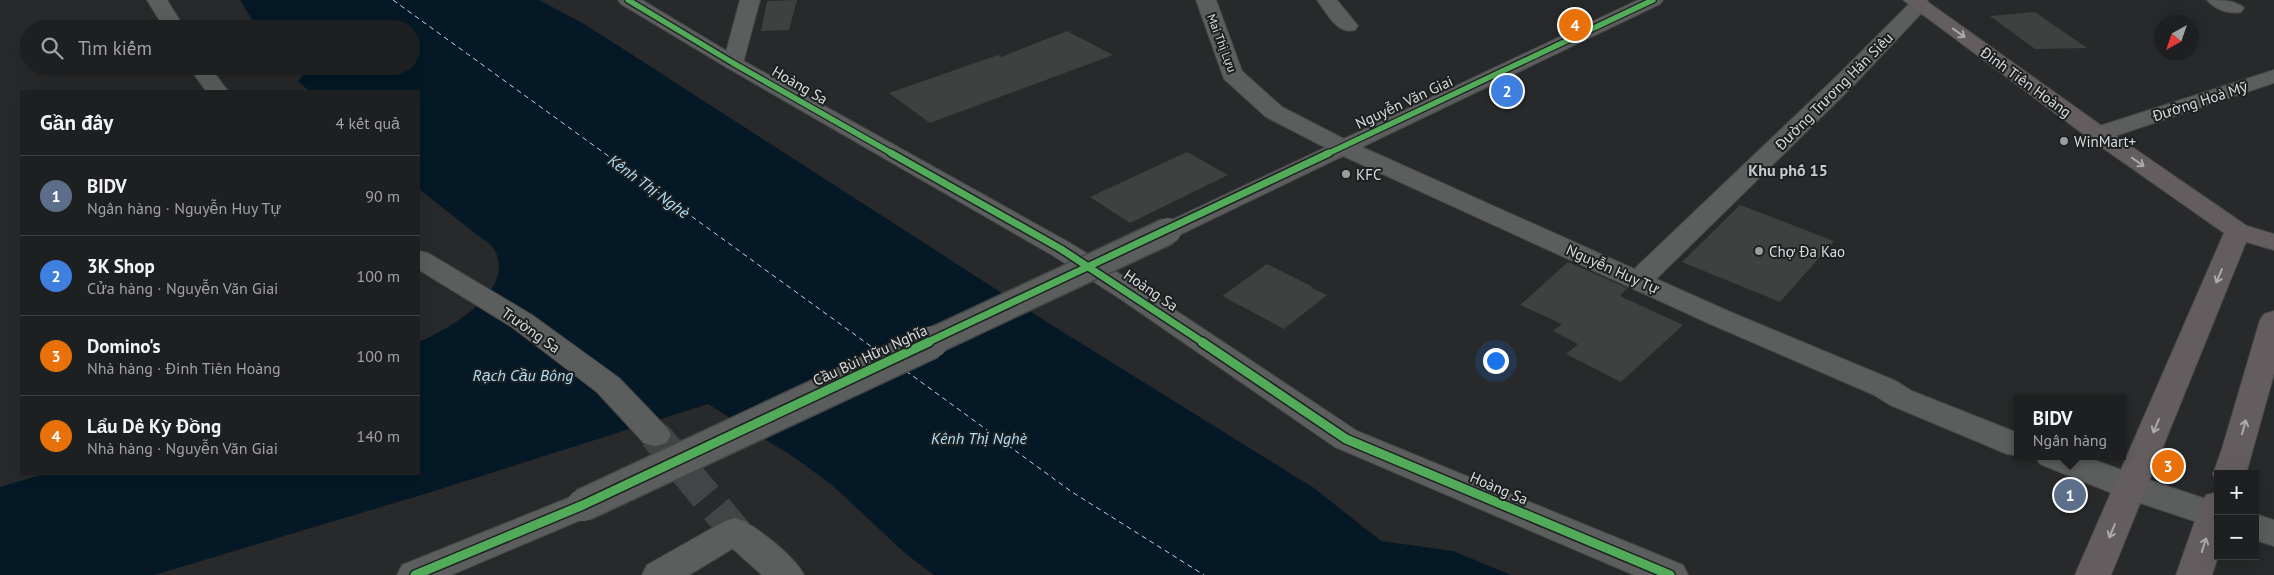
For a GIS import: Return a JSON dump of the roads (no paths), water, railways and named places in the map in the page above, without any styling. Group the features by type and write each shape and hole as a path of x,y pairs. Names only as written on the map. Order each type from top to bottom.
{"main road":[{"name":"Đinh Tiên Hoàng","path":"1916,2 2098,134 2238,231 2274,242"},
{"path":"2093,575 2238,231"},
{"path":"2230,470 2274,320"},
{"path":"2194,575 2215,515"}],"street":[{"path":"157,0 169,20"},
{"name":"Hoàng Sa","path":"628,0 733,63 1061,249 1129,292 1346,439 1670,575"},
{"path":"733,63 750,0"},
{"name":"Mai Thị Lựu","path":"1206,0 1232,74 1274,112 1342,147"},
{"path":"1327,0 1348,26"},
{"name":"Nguyễn Văn Giai","path":"1168,231 1653,0"},
{"name":"Đường Trương Hán Siêu","path":"1638,280 1846,80 1916,2"},
{"path":"205,75 216,90"},
{"name":"Đường Hoà Mỹ","path":"2098,134 2274,76"},
{"name":"Nguyễn Huy Tự","path":"1342,147 1885,388 1901,398 2014,444"},
{"name":"Cầu Bùi Hữu Nghĩa","path":"415,575 583,505 1168,231"},
{"name":"Trường Sa","path":"423,262 522,321 600,380 655,435"},
{"name":"Nguyễn Huy Tự","path":"1885,388 1907,392 2014,436"},
{"path":"2061,460 2130,487 2214,511"},
{"path":"2259,528 2274,533"},
{"path":"660,575 735,531 786,575"}],"water":[{"name":"Kênh Thị Nghè","path":"240,0 539,0 586,25 1050,324 1314,488 1381,541 1453,551 1511,575 934,575 906,554 832,485 795,458 708,404 431,492 154,575 0,575 0,487 41,475 420,475 420,342 447,328 477,306 489,293 497,279 499,264 493,247 420,190 420,90 308,90 298,81 303,75 420,75 420,20 252,20"}],"tunnel":[{"path":"655,435 735,531"}],"place":[{"name":"Lẩu Dê Kỳ Đồng","path":"1575,25"},
{"name":"3K Shop","path":"1507,91"},
{"name":"WinMart+","path":"2064,141"},
{"name":"KFC","path":"1346,174"},
{"name":"Chợ Đa Kao","path":"1759,251"},
{"name":"Domino's","path":"2168,466"},
{"name":"BIDV","path":"2070,495"}],"district":[{"name":"Khu phố 15","path":"1788,170"}],"water label":[{"name":"Rạch Cầu Bông","path":"523,375"}]}
